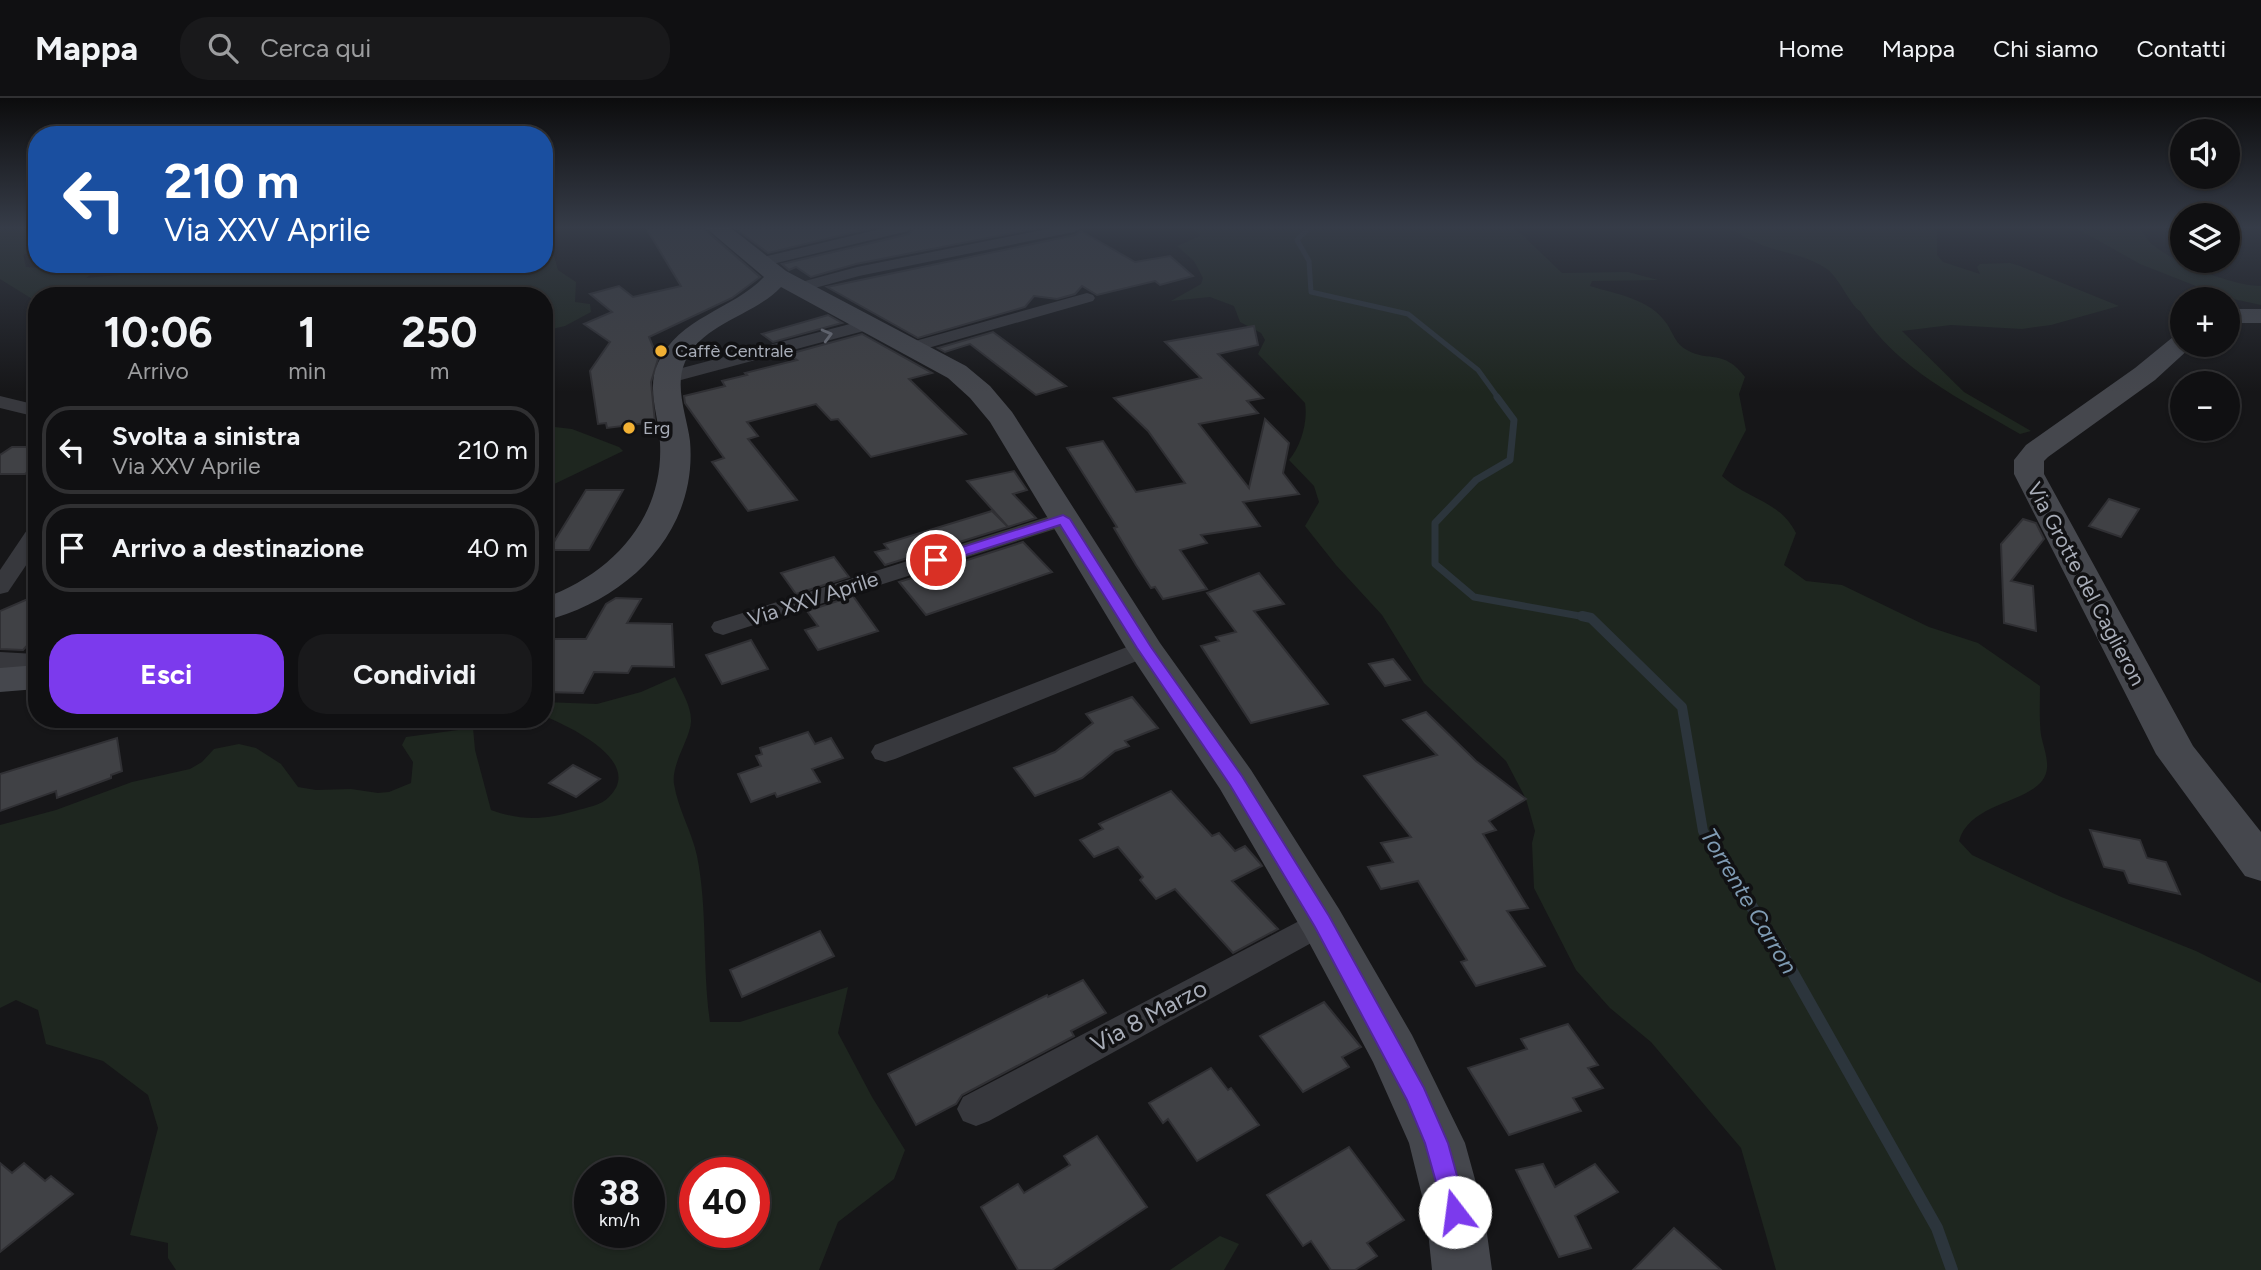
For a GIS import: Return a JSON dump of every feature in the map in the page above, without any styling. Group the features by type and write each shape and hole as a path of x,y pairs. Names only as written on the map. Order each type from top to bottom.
{"street":[{"path":"553,607 611,579 632,559 652,533 664,509 674,474 676,445 666,378 672,360 681,348 716,317 768,283"},
{"path":"788,283 957,372 981,391 1016,439 1145,648 1236,780 1322,922 1394,1051 1437,1143 1455,1212 1450,1263"},
{"path":"914,347 1087,298"},
{"path":"2240,316 2261,316"},
{"path":"666,378 869,324"},
{"name":"Via Grotte del Caglieron","path":"2170,352 2145,374 2036,451 2029,460 2029,474 2177,754 2261,864"},
{"path":"0,402 28,409"},
{"name":"Via XXV Aprile","path":"723,627 1063,519"},
{"path":"0,587 28,545"},
{"path":"886,752 1145,648"},
{"name":"Via 8 Marzo","path":"976,1109 1322,922"}],"shaded area":[{"path":"6,283 576,283 575,302 590,304 591,312 565,326 553,329 553,287 28,287 28,296"},
{"path":"1591,283 1590,286 1622,295 1651,308 1660,315 1683,348 1695,354 1723,359 1737,368 1745,377 1739,394 1746,430 1722,476 1772,507 1789,522 1796,533 1784,565 1806,581 1842,585 1929,627 1978,643 2040,686 2040,729 2047,764 2043,780 2034,789 1977,817 1966,827 1959,841 1972,855 2059,896 2196,951 2261,983 2261,1270 1776,1270 1741,1148 1651,1042 1610,1008 1576,970 1534,888 1532,843 1535,831 1526,799 1506,761 1424,683 1382,615 1305,526 1319,502 1314,486 1289,460 1303,433 1305,403 1258,354 1265,340 1261,333 1240,322 1234,306 1210,297 1171,301 1201,284"},
{"path":"1838,283 2061,283 2119,306 2051,325 2022,329 1951,325 1902,331 1964,392 2031,431 2020,434 1932,382 1892,350"},
{"path":"2188,283 2238,283 2261,286 2261,305 2240,300 2240,287 2199,287"},
{"path":"553,425 572,429 623,451 553,485"},
{"path":"675,677 690,710 691,722 675,768 674,784 697,856 704,918 710,1022 740,1022 848,987 838,1033 872,1097 905,1150 894,1179 838,1222 819,1270 176,1270 168,1258 168,1243 130,1235 158,1128 148,1095 103,1061 46,1044 38,1010 16,1000 0,1008 0,825 56,810 132,782 190,769 202,762 214,749 239,744 256,748 281,764 298,787 389,792 411,783 413,762 402,745 406,737 473,728 475,750 491,810 523,818 563,814 606,800 618,784 618,771 599,747 553,720 553,702 597,704 641,692"},
{"path":"1220,1236 1239,1244 1224,1270 1170,1270"}],"building":[{"path":"679,283 752,283 732,298 649,337 658,359 651,382 655,422 607,428 606,423 598,424 590,371 610,342 584,324 612,312 590,294 619,286 633,297 681,286"},
{"path":"848,283 1148,283 1097,295 1082,286 1075,294 1057,299 1034,296 1025,307 918,338 827,287"},
{"path":"828,315 842,323 773,342 762,334"},
{"path":"1254,326 1258,345 1218,354 1263,398 1247,401 1258,413 1199,424 1249,488 1265,419 1289,443 1283,473 1299,494 1243,502 1260,526 1201,535 1207,543 1180,550 1207,589 1163,599 1155,587 1151,588 1136,565 1114,528 1117,527 1067,448 1103,441 1136,492 1185,483 1148,431 1114,398 1201,378 1165,342"},
{"path":"993,332 1066,386 1036,395 970,344 945,352 938,348"},
{"path":"862,334 932,373 909,379 966,434 871,457 838,419 831,420 816,404 747,422 758,436 748,439 797,500 748,511 712,462 724,458 685,403 684,396 725,386 722,381 747,375 745,373 797,360 789,354"},
{"path":"12,447 28,447 28,472 25,474 0,474 0,455"},
{"path":"1014,471 1027,490 1013,494 1036,518 1008,527 967,481"},
{"path":"586,490 623,490 589,550 553,550 553,544"},
{"path":"2109,499 2139,509 2121,537 2089,526"},
{"path":"992,511 1008,527 885,565 875,552 888,549 884,544"},
{"path":"2023,519 2036,523 2044,539 2011,581 2033,586 2036,631 2004,623 2001,544"},
{"path":"1023,542 1052,572 926,615 899,582"},
{"path":"834,557 849,577 796,594 781,573"},
{"path":"1259,573 1284,604 1254,611 1328,704 1251,723 1201,646 1219,641 1216,637 1236,632 1207,593"},
{"path":"853,596 878,631 818,650 805,630 818,626 807,611"},
{"path":"616,598 641,599 627,623 672,624 674,667 632,666 628,673 594,672 583,693 553,692 553,639 586,639 606,604"},
{"path":"28,599 28,645 23,650 0,649 0,611"},
{"path":"751,640 768,669 722,684 706,655"},
{"path":"1393,659 1410,680 1385,686 1369,664"},
{"path":"1132,697 1158,728 1125,741 1129,746 1115,751 1082,778 1035,796 1014,768 1055,752 1093,723 1086,714"},
{"path":"1426,712 1476,761 1526,799 1489,821 1496,830 1483,834 1528,908 1507,911 1545,966 1476,986 1461,962 1467,960 1418,881 1381,889 1368,867 1393,862 1381,843 1411,837 1364,776 1437,755 1403,720"},
{"path":"808,732 815,744 831,738 843,758 812,769 820,782 777,797 775,793 751,802 738,774 761,766 756,756 762,754 760,748"},
{"path":"117,738 122,771 111,775 111,778 57,798 56,791 0,811 0,774"},
{"path":"573,765 600,779 576,797 549,783"},
{"path":"1171,791 1212,836 1219,833 1235,851 1245,846 1259,862 1262,866 1232,881 1278,929 1233,953 1175,889 1156,899 1140,880 1143,877 1118,847 1094,857 1080,840 1103,829 1099,824"},
{"path":"2090,830 2140,840 2147,858 2166,862 2180,894 2129,883 2124,871 2104,867"},
{"path":"820,931 834,956 742,997 730,970"},
{"path":"1083,980 1106,1013 1071,1031 1074,1036 962,1095 956,1104 916,1125 888,1074 1047,995 1048,997"},
{"path":"1324,1002 1361,1047 1342,1057 1349,1067 1303,1092 1260,1036"},
{"path":"1568,1024 1598,1065 1588,1068 1603,1088 1573,1098 1581,1111 1509,1135 1468,1068 1527,1049 1521,1039"},
{"path":"1211,1068 1228,1090 1231,1088 1259,1125 1197,1161 1168,1119 1163,1123 1149,1103"},
{"path":"1097,1136 1147,1207 1052,1270 1018,1270 981,1207 1018,1184 1024,1193 1070,1165 1064,1156"},
{"path":"1349,1147 1404,1220 1367,1243 1377,1256 1355,1270 1331,1270 1311,1241 1303,1246 1267,1195"},
{"path":"0,1163 12,1173 24,1163 45,1181 51,1176 73,1194 0,1252"},
{"path":"1543,1164 1555,1187 1595,1164 1618,1192 1575,1216 1591,1248 1559,1257 1516,1170"},
{"path":"1674,1228 1721,1270 1633,1270"}],"waterway":[{"name":"Torrente Carron","path":"1310,283 1311,292 1408,314 1478,370 1499,399"},
{"name":"Torrente Carron","path":"1497,397 1514,420 1510,460 1476,480 1435,523 1435,564 1474,597 1591,618"},
{"name":"Torrente Carron","path":"1582,616 1591,618"},
{"name":"Torrente Carron","path":"1591,618 1682,707 1703,831 1749,903"},
{"name":"Torrente Carron","path":"1748,901 1777,945 1937,1228 1952,1270"}],"place":[{"name":"Caffè Centrale","path":"661,351"},
{"name":"Erg","path":"629,428"}],"route":[{"path":"936,560 1063,519 1145,648 1236,780 1322,922 1416,1095 1437,1143 1455,1212"}]}
